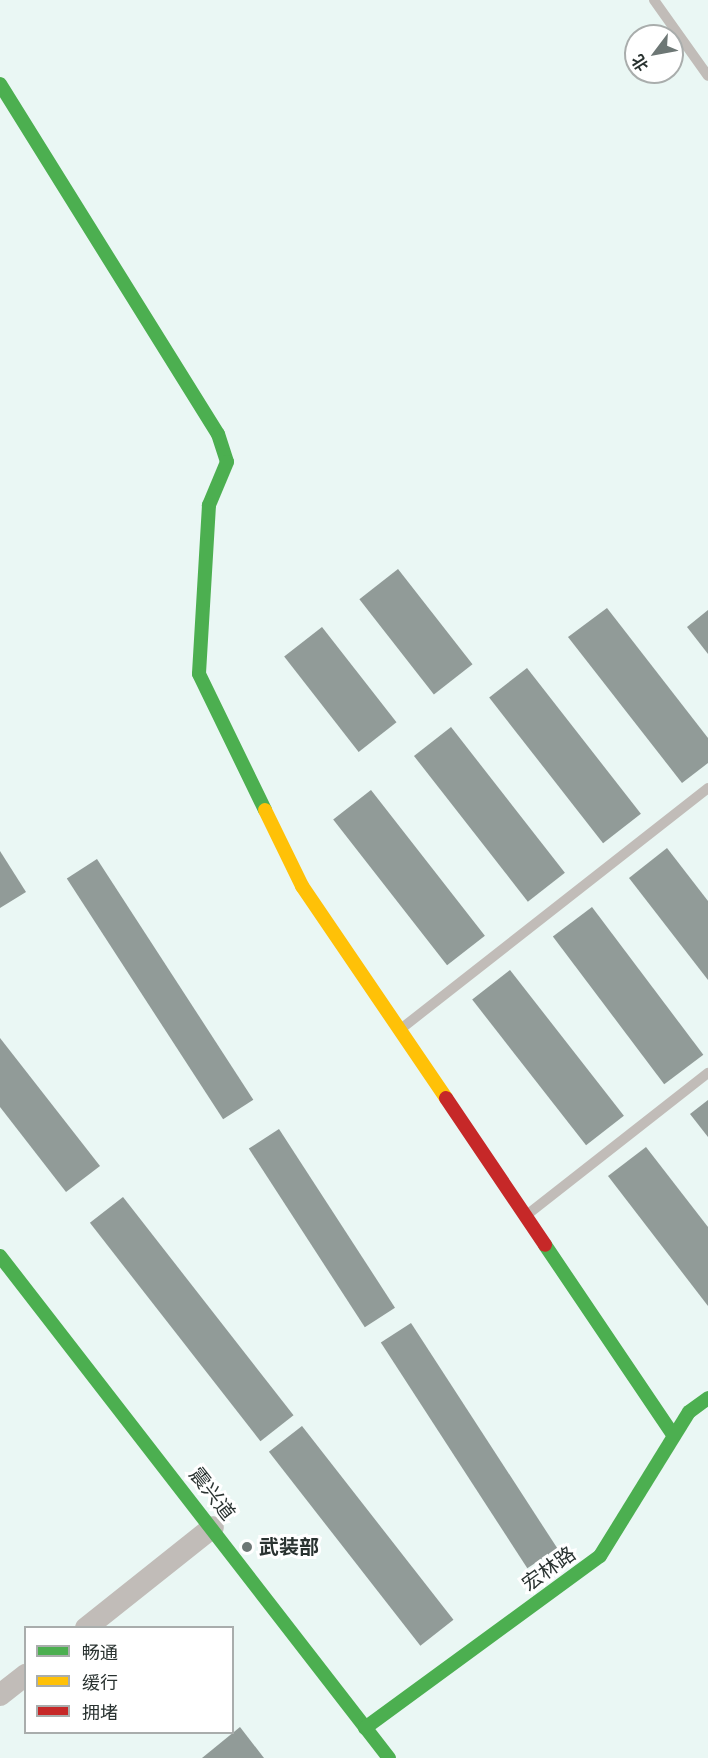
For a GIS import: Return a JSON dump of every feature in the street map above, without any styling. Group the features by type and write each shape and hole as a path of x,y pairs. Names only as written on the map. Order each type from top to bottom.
{"street":[{"path":"0,84 218,434 227,462 209,505 199,674 302,886 674,1436"},
{"name":"震兴道","path":"0,1256 213,1527 389,1758"},
{"name":"宏林路","path":"365,1728 600,1556 689,1412 708,1398"},
{"path":"89,1626 213,1527"},
{"path":"0,1695 24,1677"}],"lane":[{"path":"654,0 708,76"},
{"path":"399,1030 708,788"},
{"path":"525,1216 708,1073"}],"building":[{"path":"398,569 472,664 434,695 359,599"},
{"path":"607,608 708,738 708,763 682,783 568,637"},
{"path":"708,610 708,654 687,627"},
{"path":"322,627 396,722 359,752 284,657"},
{"path":"527,668 641,814 603,843 489,698"},
{"path":"451,727 565,873 528,902 414,756"},
{"path":"371,790 485,936 447,965 333,820"},
{"path":"667,848 708,901 708,980 629,878"},
{"path":"0,851 26,892 0,908"},
{"path":"97,859 253,1100 223,1119 67,879"},
{"path":"592,907 703,1055 664,1084 553,936"},
{"path":"510,970 624,1116 586,1145 472,1000"},
{"path":"0,1038 100,1166 66,1192 0,1107"},
{"path":"708,1100 708,1137 690,1114"},
{"path":"279,1129 395,1308 365,1327 249,1149"},
{"path":"646,1147 708,1227 708,1306 608,1176"},
{"path":"123,1197 294,1415 260,1441 90,1223"},
{"path":"411,1323 558,1549 527,1568 381,1343"},
{"path":"302,1426 453,1620 420,1646 269,1452"},
{"path":"240,1727 264,1758 202,1758 234,1734"}],"traffic: fast":[{"path":"0,84 218,434 227,462 209,505 199,674 265,810"},
{"path":"545,1245 674,1436"},
{"path":"0,1256 389,1758"},
{"path":"365,1728 600,1556 689,1412 708,1398"}],"traffic: slow":[{"path":"265,810 302,886 446,1098"}],"traffic: jam":[{"path":"446,1098 545,1245"}],"place":[{"name":"武装部","path":"247,1547"}]}
